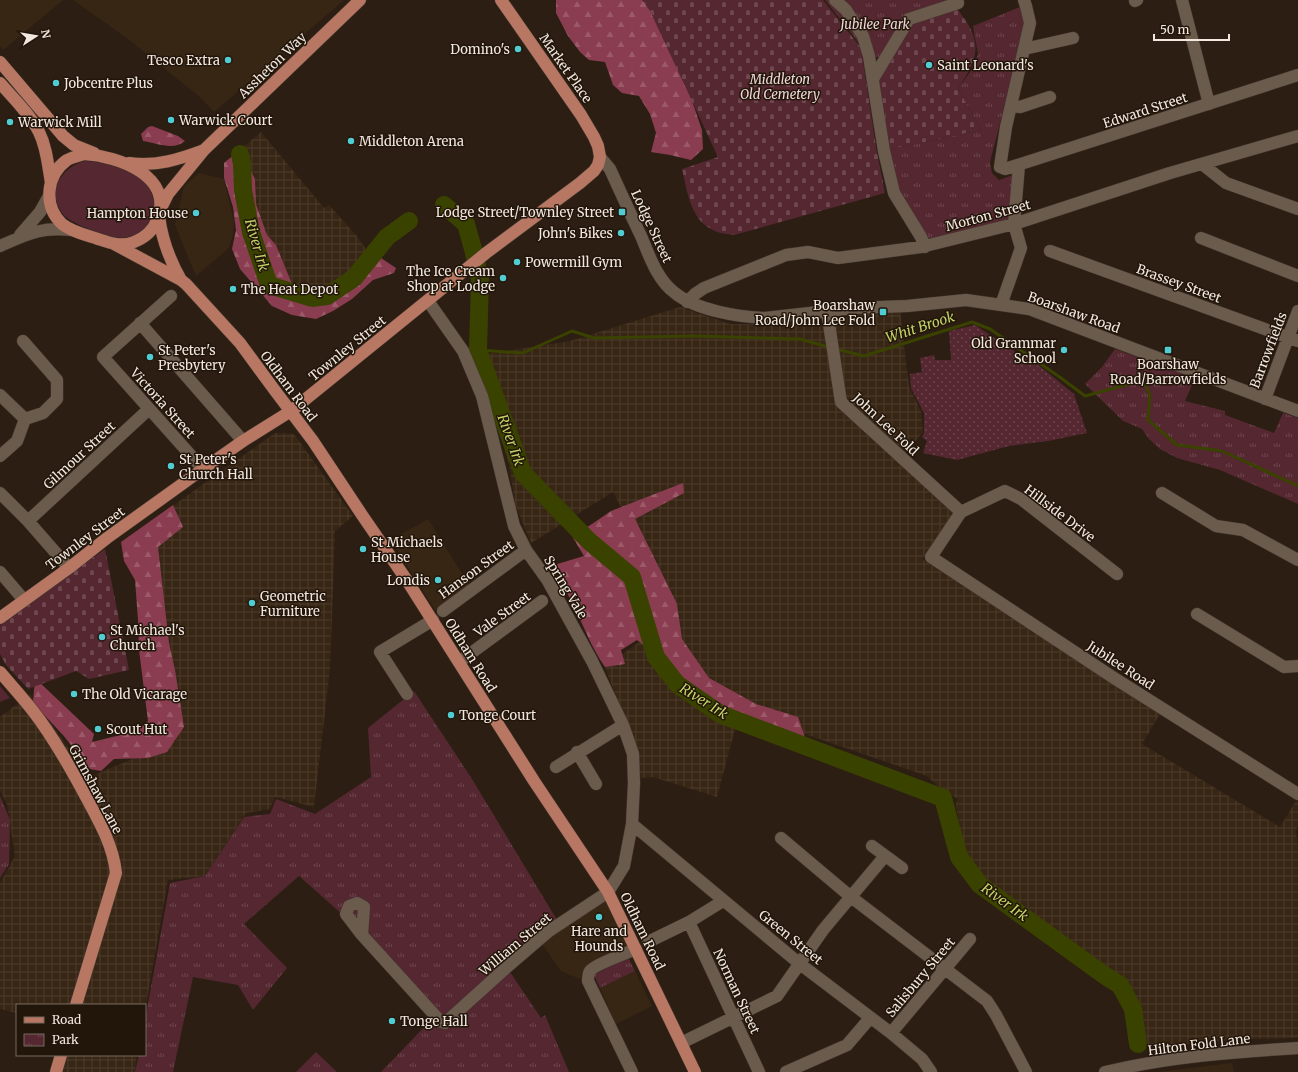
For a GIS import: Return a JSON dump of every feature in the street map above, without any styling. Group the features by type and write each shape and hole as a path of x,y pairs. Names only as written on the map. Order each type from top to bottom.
{"main road":[{"name":"Assheton Way","path":"160,213 168,194 204,150 360,0"},
{"name":"Market Place","path":"501,0 581,115 594,137 600,156"},
{"path":"0,62 63,136 74,145 98,155 132,166 148,176 158,191 160,213 151,231 144,237 123,245 114,244 72,230 63,224 53,212 49,196 51,183 57,170 67,160 74,157 84,154 98,155"},
{"path":"0,83 34,123 39,132 47,156 51,183"},
{"name":"Assheton Way","path":"118,161 135,164 152,164 169,161 204,150"},
{"name":"Townley Street","path":"0,618 203,469 243,441 291,411 468,268 580,183 594,171 598,165 600,156"},
{"name":"Oldham Road","path":"160,213 161,233 166,250 172,265 181,280 213,312 240,343 313,441 433,620 534,781 608,892 695,1072"},
{"name":"Oldham Road","path":"114,244 181,280"},
{"name":"Grimshaw Lane","path":"0,672 33,712 74,773 99,819 113,854 116,873 76,1004"},
{"path":"56,1072 61,1056"}],"street":[{"path":"835,0 846,10 863,36 869,56 884,151 894,193 923,242"},
{"path":"1024,0 1030,23 1011,106 1020,107 1050,98"},
{"path":"1182,0 1209,104"},
{"path":"873,79 909,19 958,3"},
{"path":"1024,49 1073,38"},
{"name":"Edward Street","path":"1011,106 1000,167 1005,169 1298,75"},
{"name":"Morton Street","path":"687,302 704,288 786,255 808,252 838,258 1014,224 1202,164 1298,136"},
{"name":"Lodge Street","path":"600,156 610,169 654,264 664,282 673,292 687,302"},
{"path":"1202,164 1226,183 1298,209"},
{"path":"1001,305 1021,248 1014,224 1019,165"},
{"path":"17,239 29,226 49,196"},
{"path":"0,246 43,229 72,230"},
{"path":"1202,238 1298,276"},
{"name":"Brassey Street","path":"1050,251 1293,340"},
{"path":"171,296 140,323 243,441"},
{"name":"Boarshaw Road","path":"687,302 706,309 752,317 772,317 854,308 907,306 966,300 1029,309 1298,411"},
{"name":"Spring Vale","path":"428,301 463,351 482,396 514,526 526,550 548,581 592,661 623,725 633,754 634,783 632,824 624,866 608,892"},
{"name":"John Lee Fold","path":"827,311 841,402 961,512"},
{"name":"Barrowfields","path":"1265,399 1293,340 1298,311"},
{"name":"Victoria Street","path":"140,323 102,357 203,469"},
{"path":"23,341 57,380 57,399 43,413 25,419"},
{"path":"0,395 25,419"},
{"name":"Gilmour Street","path":"28,521 149,409"},
{"path":"0,456 17,441 25,419"},
{"name":"Hillside Drive","path":"961,512 1005,492 1021,499 1117,574"},
{"path":"0,493 28,521 69,568"},
{"path":"1162,493 1216,526 1243,530 1298,560"},
{"name":"Jubilee Road","path":"961,512 931,557 1114,678 1298,794"},
{"name":"Hanson Street","path":"443,611 526,550"},
{"path":"0,572 24,600"},
{"name":"Vale Street","path":"459,662 542,601"},
{"path":"1197,614 1284,667 1298,666"},
{"path":"407,694 380,652 433,620"},
{"path":"556,767 577,752 623,725"},
{"path":"577,752 596,784"},
{"name":"Green Street","path":"632,824 800,964 891,1033 922,1059 932,1072"},
{"path":"781,838 851,897 987,1001 1026,1072"},
{"path":"872,846 902,868"},
{"path":"681,1043 777,996 823,930 885,856"},
{"name":"William Street","path":"362,935 441,1022 445,1022 549,931 608,892"},
{"path":"648,942 689,922 723,900"},
{"name":"Norman Street","path":"689,922 759,1072"},
{"name":"Salisbury Street","path":"891,1033 970,939"},
{"path":"632,1072 588,980 588,975 590,970 636,949"},
{"path":"786,1072 847,1045 870,1018"},
{"name":"Hilton Fold Lane","path":"1105,1072 1179,1058 1298,1048"}],"shaded area":[{"path":"0,0 63,0 3,50 0,46"},
{"name":"Tesco Extra","path":"73,0 344,0 214,112 201,98 128,39"},
{"path":"261,132 324,208 329,205 356,235 368,252 330,289 308,294 292,284 276,245 267,235 256,204 255,179 242,148"},
{"path":"199,173 224,179 234,221 233,235 229,248 196,276 175,225 184,186"},
{"path":"680,307 730,324 821,325 846,317 900,310 909,387 921,411 923,432 901,459 955,511 922,559 1160,714 1142,744 1280,827 1296,801 1298,803 1298,825 1296,831 1298,848 1298,1038 1242,1039 1149,1047 1129,993 1121,982 1017,909 978,878 964,845 957,812 956,803 958,799 938,786 927,776 773,723 739,714 717,797 653,777 641,778 637,751 605,667 678,616 613,492 531,543 515,504 509,464 474,356 570,341"},
{"path":"275,433 294,434 353,516 335,531 330,669 314,807 275,797 270,809 246,813 205,876 168,880 146,1005 146,1004 16,1004 16,1013 0,1009 0,883 15,856 7,804 0,791 0,717 30,694 89,777 176,741 168,688 150,522"},
{"path":"428,519 469,585 435,610 391,540"},
{"path":"604,897 627,947 588,964 580,979 561,971 542,944"},
{"path":"635,971 652,1006 616,1024 600,988"},
{"path":"64,1056 137,1056 135,1072 59,1072"},
{"path":"1232,1063 1234,1072 1157,1072"}],"green space":[{"path":"556,0 642,0 661,11 702,130 703,149 691,160 651,152 656,133 650,114 639,96 622,93 613,85 605,62 589,60 580,52 568,36 556,13"},
{"name":"Middleton Old Cemetery","path":"642,0 823,0 861,48 876,147 885,193 734,235 716,231 704,224 698,218 690,203 682,169 718,157 650,11"},
{"name":"Jubilee Park","path":"825,0 966,0 909,18 882,58 869,56"},
{"path":"954,5 970,27 976,46 972,65 958,88 981,130 888,150 877,78 908,21"},
{"path":"1020,7 1026,22 990,162 992,173 999,180 1013,175 1013,223 927,240 895,188 888,150 981,130 958,88 971,71 978,54 973,26"},
{"path":"152,126 178,136 185,141 176,146 170,146 143,141 141,134 148,127"},
{"path":"242,148 255,179 256,204 267,235 276,245 292,284 308,293 330,289 369,250 396,268 394,273 373,280 352,299 333,311 316,319 292,315 272,306 240,269 232,249 236,230 233,207 224,178 224,163"},
{"path":"85,161 108,164 121,168 143,181 150,190 154,200 153,213 150,220 142,230 131,236 118,238 103,234 73,222 63,214 58,206 56,189 63,175 69,169 76,164"},
{"path":"975,325 1041,367 1074,394 1087,433 1048,441 1009,446 957,460 923,453 927,441 922,437 924,433 924,413 911,388 910,374 922,372 920,358 934,355 935,360 951,360 949,331"},
{"path":"1115,349 1195,378 1185,401 1225,411 1225,415 1274,433 1283,413 1298,418 1298,504 1220,470 1177,458 1160,449 1149,439 1142,429 1123,421 1085,384 1102,367"},
{"path":"683,483 684,493 635,519 677,604 682,639 709,678 756,704 798,717 806,740 755,722 711,713 677,689 649,649 637,640 621,650 625,664 605,667 592,644 561,580 554,565 584,556 572,536 611,511"},
{"path":"173,505 183,527 158,547 169,643 184,727 167,752 148,758 114,759 101,771 90,769 63,735 33,703 35,678 94,734 92,742 137,731 148,721 139,650 135,580 124,561 121,542"},
{"path":"105,549 129,670 89,679 76,671 28,689 6,665 0,654 0,626 2,622"},
{"path":"0,686 10,698 0,702"},
{"path":"414,691 472,779 557,920 510,972 541,1018 545,1015 569,1072 381,1072 433,1018 369,938 299,876 244,924 287,968 253,1010 238,985 193,977 173,1072 135,1072 139,1056 146,1056 146,1015 170,883 205,876 244,817 270,814 276,799 315,814 371,777 368,728"},
{"path":"0,796 10,820 9,864 0,878"},
{"path":"628,957 635,971 600,988 594,975"},
{"path":"316,1052 337,1072 296,1072"}],"waterway":[{"name":"River Irk","path":"240,154 243,190 251,232 269,285 312,298 327,296 354,278 387,237 409,221"},
{"name":"River Irk","path":"444,205 466,224 480,279 478,350 523,473 589,541 632,577 656,657 677,684 720,714 943,798 959,857 980,885 1120,985 1133,1009 1138,1044"},
{"name":"Whit Brook","path":"836,349 864,356 972,322 990,329 1085,396 1144,380 1150,396 1148,420 1177,445 1222,451 1298,486"},
{"name":"Whit Brook","path":"478,350 523,353 572,331 594,338 695,336 800,339 828,347"}],"place":[{"name":"Domino's","path":"518,49"},
{"name":"Tesco Extra","path":"228,60"},
{"name":"Saint Leonard's","path":"929,65"},
{"name":"Jobcentre Plus","path":"56,83"},
{"name":"Warwick Court","path":"171,120"},
{"name":"Warwick Mill","path":"10,122"},
{"name":"Middleton Arena","path":"351,141"},
{"name":"Lodge Street/Townley Street","path":"622,212"},
{"name":"Hampton House","path":"196,213"},
{"name":"John's Bikes","path":"621,233"},
{"name":"Powermill Gym","path":"517,262"},
{"name":"The Ice Cream Shop at Lodge","path":"503,278"},
{"name":"The Heat Depot","path":"233,289"},
{"name":"Boarshaw Road/John Lee Fold","path":"883,312"},
{"name":"Old Grammar School","path":"1064,350"},
{"name":"Boarshaw Road/Barrowfields","path":"1168,350"},
{"name":"St Peter's Presbytery","path":"150,357"},
{"name":"St Peter's Church Hall","path":"171,466"},
{"name":"St Michaels House","path":"363,549"},
{"name":"Londis","path":"438,580"},
{"name":"Geometric Furniture","path":"252,603"},
{"name":"St Michael's Church","path":"102,637"},
{"name":"The Old Vicarage","path":"74,694"},
{"name":"Tonge Court","path":"451,715"},
{"name":"Scout Hut","path":"98,729"},
{"name":"Hare and Hounds","path":"599,917"},
{"name":"Tonge Hall","path":"392,1021"}]}
